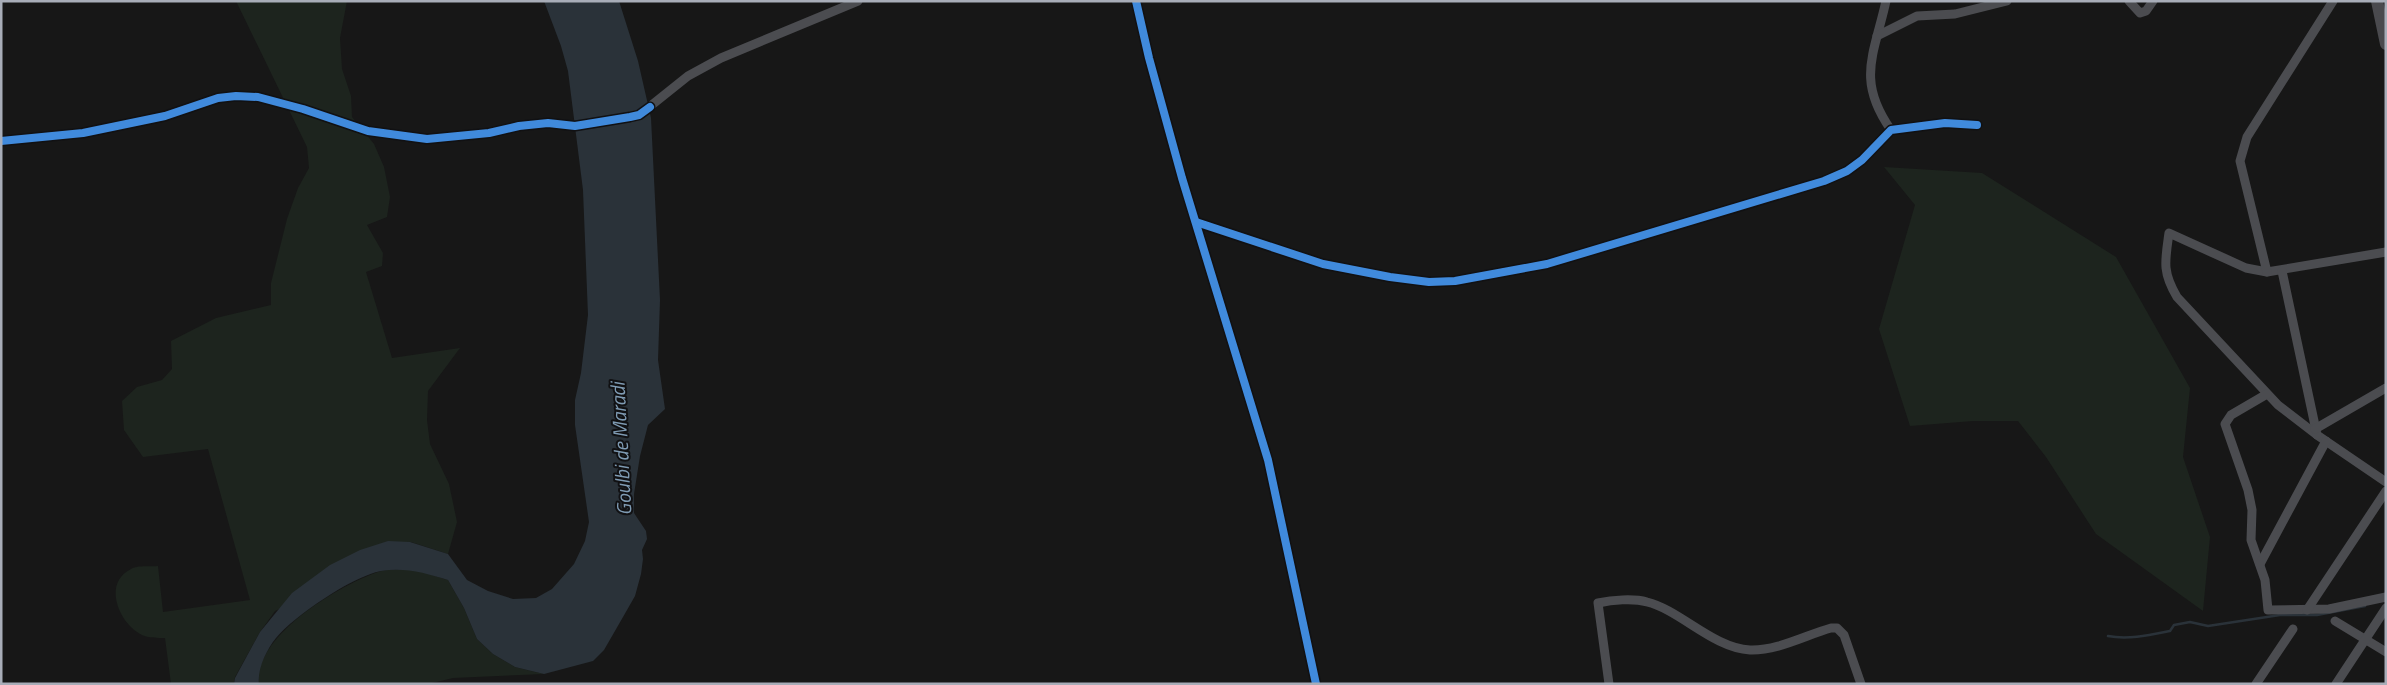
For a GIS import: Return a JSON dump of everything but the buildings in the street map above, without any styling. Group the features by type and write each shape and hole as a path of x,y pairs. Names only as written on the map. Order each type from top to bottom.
{"street":[{"path":"1,142 83,134 166,116 218,98 236,96 258,97 303,108 368,131 427,139 489,133 519,126 548,123 575,126 630,117 639,115 688,76 721,58 858,1"},
{"path":"1136,1 1149,58 1196,222 1268,460 1316,684"},
{"path":"1886,1 1870,63 1871,89 1880,114 1891,130"},
{"path":"1877,36 1917,16 1955,14 2007,1"},
{"path":"2129,1 2140,12 2146,11 2153,1"},
{"path":"2267,272 2240,161 2241,150 2246,137 2333,1"},
{"path":"2377,1 2386,43"},
{"path":"1196,222 1318,263 1390,277 1429,282 1455,281 1548,264 1824,181 1858,163 1891,130 1945,123 1977,125"},
{"path":"2386,252 2267,272 2246,268 2169,233 2164,267 2167,280 2176,297 2267,394 2326,441 2386,482"},
{"path":"2282,271 2316,432"},
{"path":"2316,432 2386,388"},
{"path":"2267,394 2231,415 2225,424 2248,490 2252,510 2251,540 2265,580 2268,610 2337,608 2386,598"},
{"path":"2260,564 2326,441"},
{"path":"2307,610 2386,491"},
{"path":"1609,684 1598,602 1641,601 1658,606 1725,643 1746,649 1765,649 1831,628 1837,628 1844,635 1861,684"},
{"path":"2336,684 2386,608"},
{"path":"2335,621 2386,652"},
{"path":"2256,684 2293,629"}],"shaded area":[{"path":"236,1 347,1 340,38 342,69 351,96 352,117 374,144 384,167 390,197 387,217 367,225 383,253 382,266 366,272 392,358 460,348 428,391 427,420 430,444 449,484 457,522 448,554 411,542 275,611 260,632 235,677 234,684 171,684 165,638 142,635 126,622 121,613 116,593 117,584 122,575 134,568 158,566 163,612 250,600 208,449 143,457 124,430 122,401 137,387 162,380 172,369 171,341 216,318 271,305 271,283 287,219 298,188 309,168 307,147"},
{"path":"1884,167 1982,173 2116,257 2190,388 2183,457 2210,537 2203,611 2096,534 2046,457 2018,421 1973,421 1910,426 1879,329 1915,205"},
{"path":"416,570 448,580 464,608 477,639 493,654 515,667 544,674 453,678 428,684 259,684 261,666 270,648 284,631 322,600 378,572"}],"water":[{"name":"Goulbi de Maradi","path":"544,1 619,1 638,61 651,118 660,300 658,360 665,409 648,425 640,456 634,494 634,513 646,531 647,539 642,550 641,574 635,596 604,650 593,661 544,674 515,667 493,654 477,639 464,608 448,580 407,570 381,571 355,580 325,598 285,629 266,653 261,666 259,684 234,684 235,678 260,632 292,593 330,565 360,550 388,541 410,542 448,554 467,580 488,591 513,599 536,598 552,589 574,564 585,541 589,522 575,425 575,400 581,373 588,315 583,190 568,71"}],"waterway":[{"path":"2108,636 2131,637 2147,635 2170,631 2174,625 2190,622 2208,626 2280,615 2317,615 2365,606"}],"cycle path":[{"path":"1136,1 1149,58 1182,178 1268,460 1316,684"},
{"path":"1,141 83,133 165,116 218,98 236,96 258,97 303,109 368,131 427,139 489,133 519,126 548,123 575,126 639,115 650,107"},
{"path":"1196,222 1323,264 1390,277 1429,282 1455,281 1547,264 1824,181 1847,171 1862,160 1891,130 1945,123 1977,125"}]}
